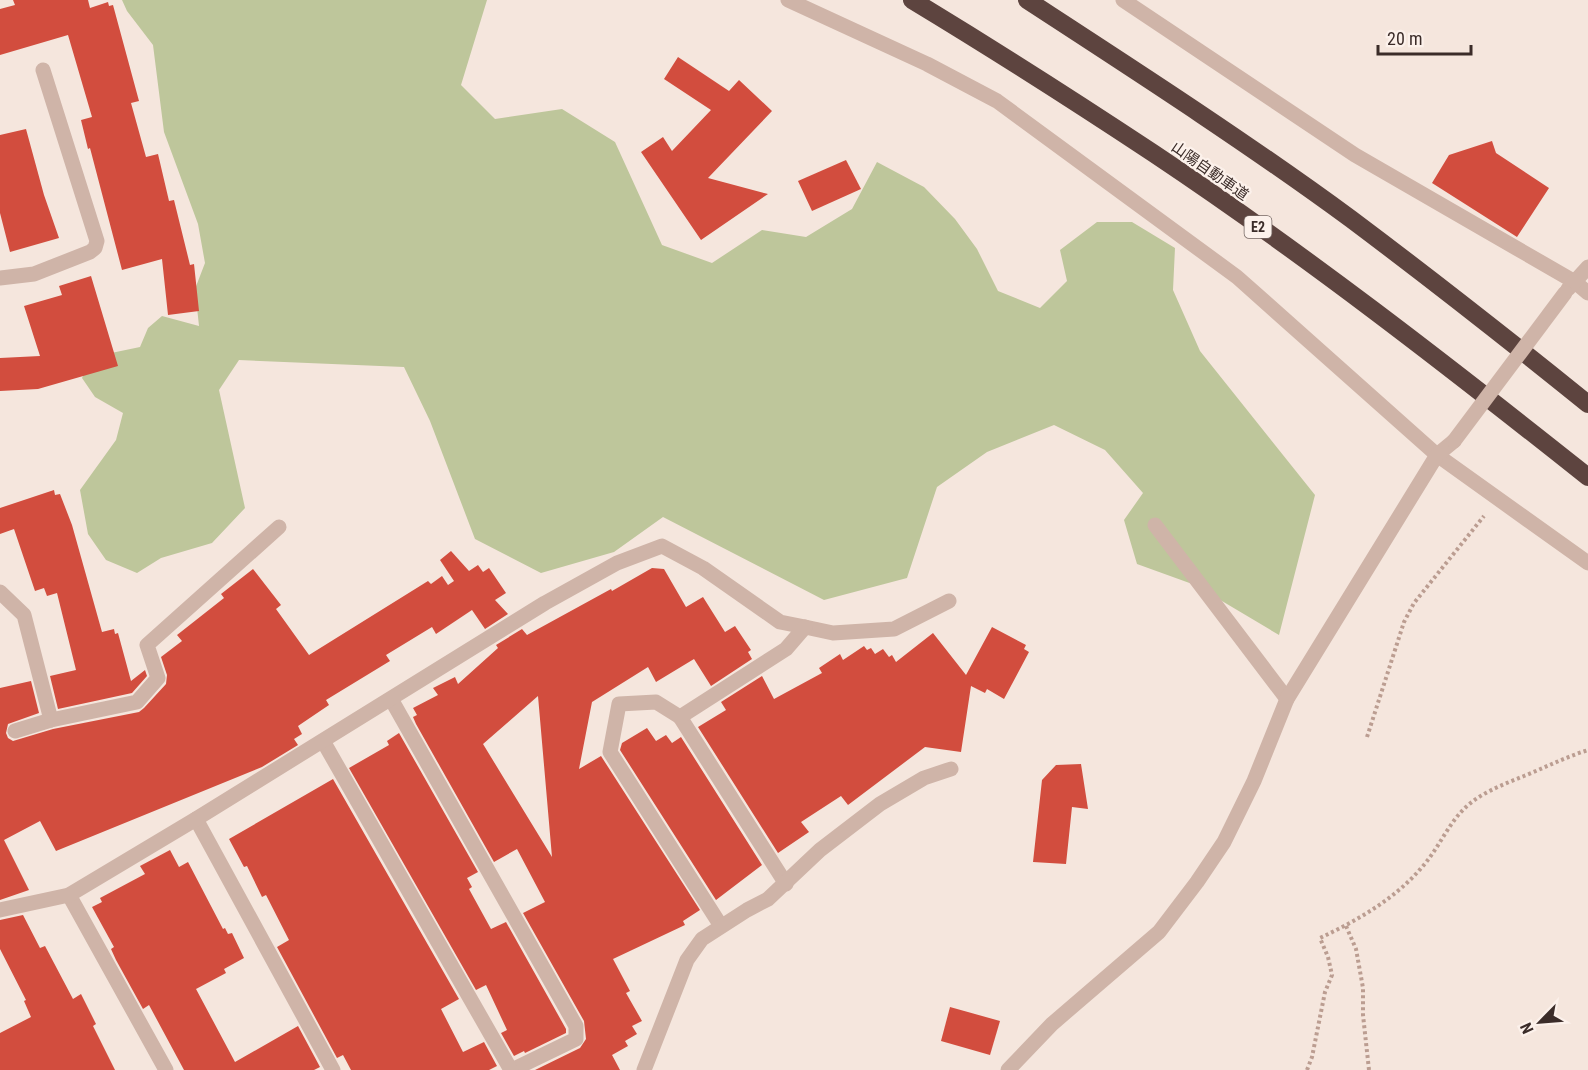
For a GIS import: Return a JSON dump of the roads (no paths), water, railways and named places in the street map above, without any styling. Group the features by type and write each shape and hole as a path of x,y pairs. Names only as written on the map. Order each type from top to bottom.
{"highway":[{"name":"山陽自動車道","path":"912,0 1154,154 1300,257 1461,376 1588,477"},
{"path":"1027,0 1182,101 1350,218 1505,336 1588,404"}],"street":[{"path":"788,0 927,64 997,101 1237,277 1437,455 1588,563"},
{"path":"1123,0 1355,155 1570,288 1588,293"},
{"path":"0,278 34,274 46,270 90,252 95,248 97,241 43,70"},
{"path":"1008,1070 1052,1023 1159,932 1197,882 1224,842 1254,781 1287,699 1437,455 1454,441 1588,267"},
{"path":"1155,525 1287,699"},
{"path":"15,731 51,720 137,702 158,678 147,645 279,528"},
{"path":"0,910 69,895 545,603 617,562 662,546 703,568 780,622 833,633 894,629 949,601"},
{"path":"0,592 24,615 51,720"},
{"path":"680,717 786,649 805,627"},
{"path":"322,741 511,1070 576,1039 576,1026 391,699"},
{"path":"721,926 610,752 619,704 656,702 680,717 786,884"},
{"path":"644,1070 687,960 702,939 768,899 820,850 880,804 924,778 951,769"},
{"path":"196,819 333,1070"},
{"path":"69,895 166,1070"}]}
